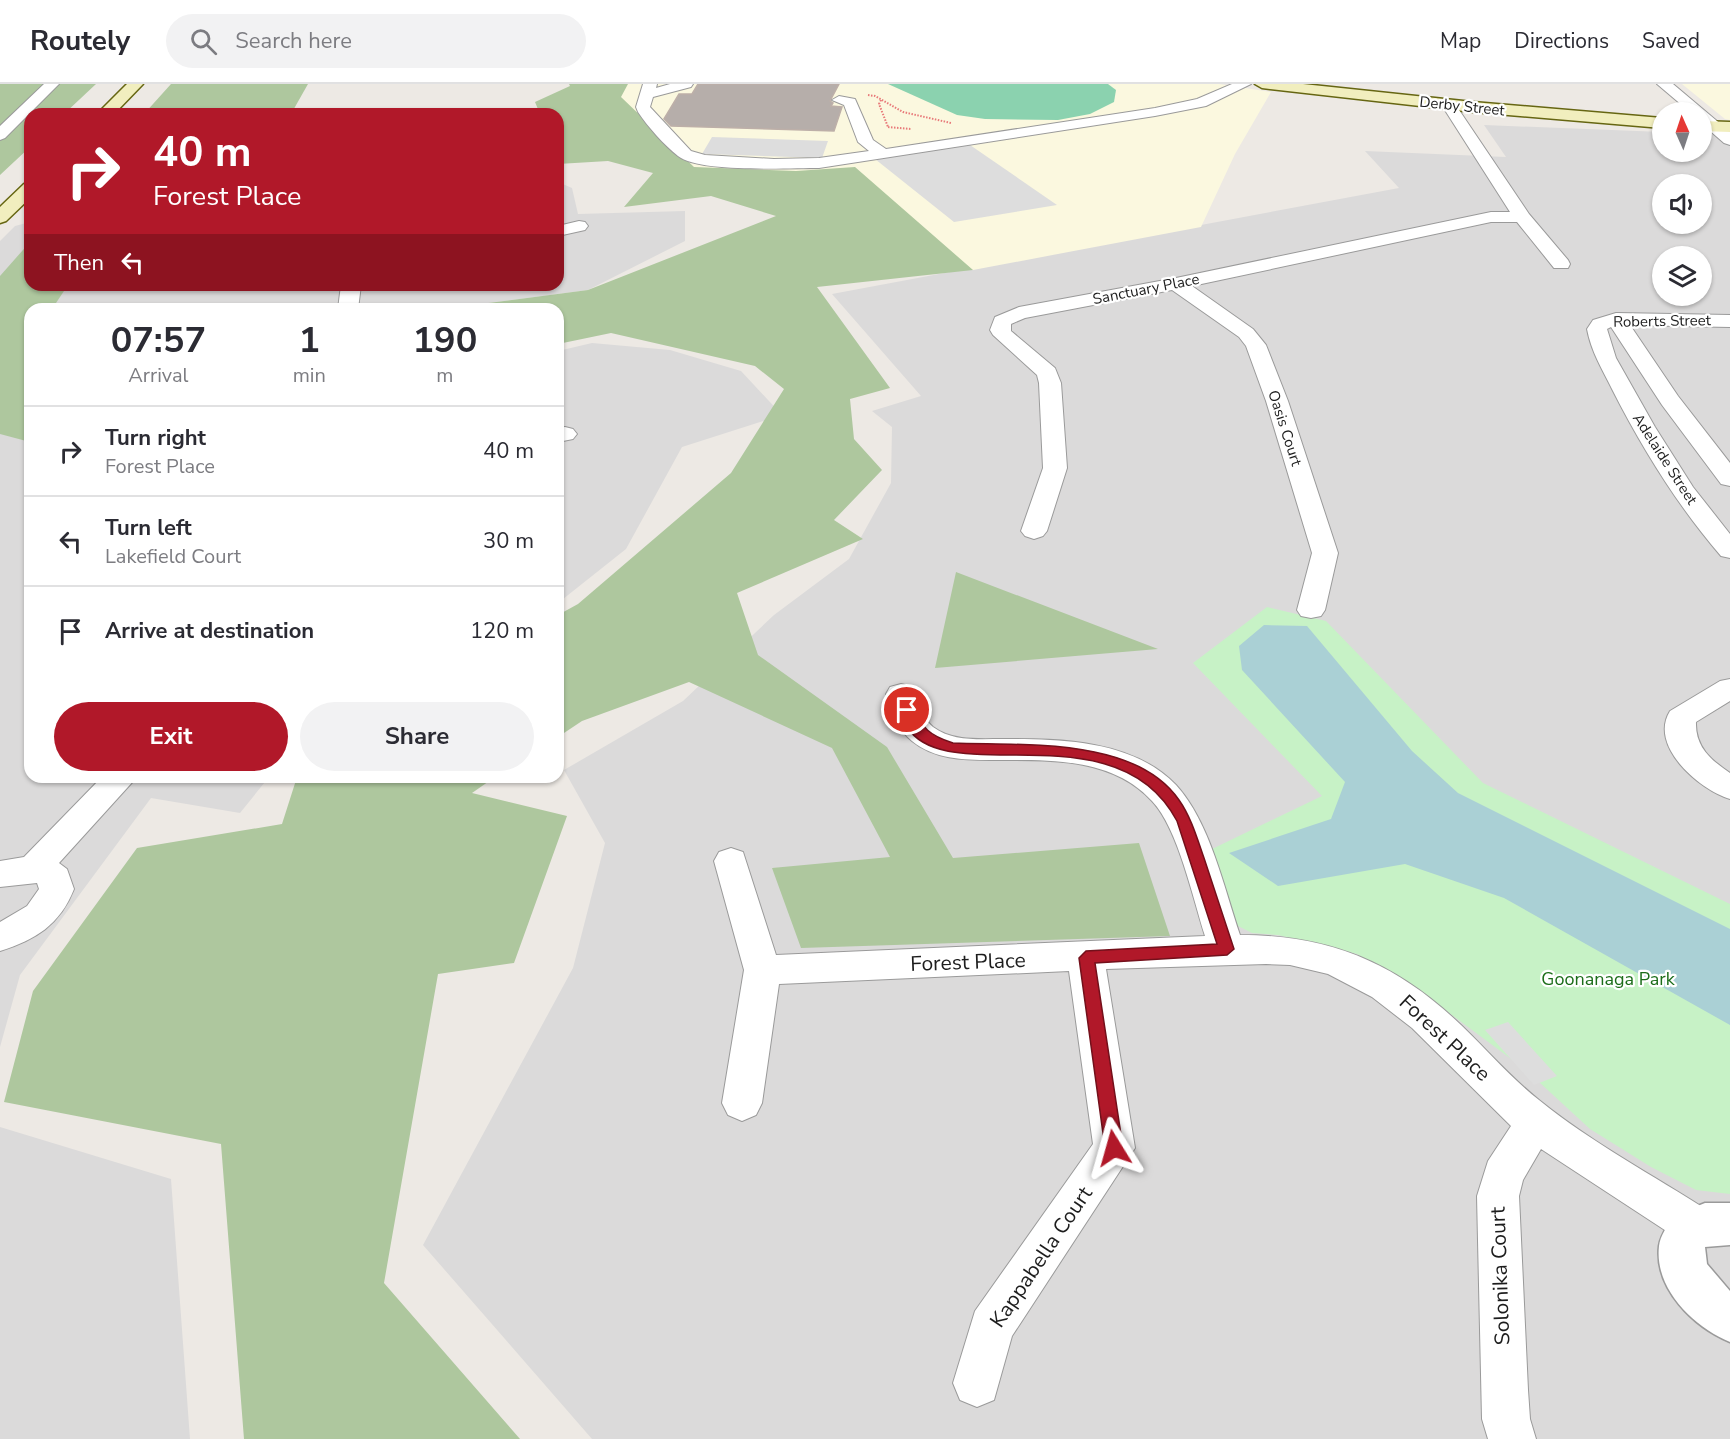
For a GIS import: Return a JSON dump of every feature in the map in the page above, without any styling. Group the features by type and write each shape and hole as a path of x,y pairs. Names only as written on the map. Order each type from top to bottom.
{"main road":[{"path":"111,108 136,84"},
{"name":"Derby Street","path":"1262,84 1448,104 1652,122"},
{"path":"0,217 24,194"}],"street":[{"path":"28,108 52,84"},
{"path":"686,84 648,89 643,106 645,112 685,154 704,160 774,164 819,163 1155,112 1201,103 1244,84"},
{"path":"1664,84 1686,102"},
{"path":"838,100 850,102 866,142 883,154"},
{"path":"1448,104 1522,217 1561,264"},
{"path":"0,135 24,111"},
{"path":"1715,126 1730,140"},
{"name":"Sanctuary Place","path":"1034,531 1055,468 1050,383 1047,373 1003,335 1000,330 1002,321 1019,313 1176,284 1491,217 1522,217"},
{"path":"564,230 579,226"},
{"name":"Oasis Court","path":"1176,284 1246,333 1256,345 1277,401 1325,553 1311,610"},
{"name":"Roberts Street","path":"1606,324 1730,321"},
{"name":"Adelaide Street","path":"1730,479 1670,400 1606,324 1598,340 1645,433 1730,550"},
{"path":"1730,688 1682,718 1679,730 1684,747 1697,763 1730,788"},
{"path":"901,694 913,726 931,741 952,748 1084,753 1124,765 1160,787 1174,802 1184,821 1227,949"},
{"path":"34,868 115,783"},
{"path":"731,861 762,970 742,1103"},
{"path":"0,874 34,868 47,872 56,879 59,888 56,900 32,924 0,937"},
{"name":"Forest Place","path":"762,970 1086,958 1227,949 1289,951 1322,956 1359,969 1420,1010 1509,1099 1536,1121 1712,1225"},
{"name":"Kappabella Court","path":"977,1383 991,1327 1114,1148 1086,958"},
{"name":"Solonika Court","path":"1512,1439 1506,1419 1504,1390 1498,1196 1503,1175 1536,1121"},
{"path":"1712,1225 1683,1238 1680,1255 1686,1276 1702,1297 1730,1318"}],"path":[{"path":"860,94 875,96 903,112 953,124"}],"shaded area":[{"path":"596,84 1219,84 1271,92 1235,154 1201,227 973,270 674,167"},
{"path":"1682,84 1730,84 1730,120 1725,119 1712,108 1712,102 1704,102"},
{"path":"1484,125 1652,132 1652,162 1712,162 1712,134 1730,135 1730,1439 592,1439 423,1245 573,968 605,843 564,770 683,701 774,615 849,559 891,483 892,427 872,411 921,396 832,294 1399,188 1365,151 1506,157"},
{"path":"712,137 828,141 822,158 702,154"},
{"path":"970,145 1057,205 954,222 875,159"},
{"path":"564,185 572,188 578,214 685,211 685,241 588,290 488,303 24,303 24,783 264,783 240,813 151,798 20,975 0,1047 0,241 15,226 24,224 24,291 564,291"},
{"path":"592,343 670,350 741,371 782,415 682,447 626,549 564,598 564,350"},
{"path":"1508,1022 1557,1076 1534,1085 1485,1030"},
{"path":"0,1127 171,1179 190,1439 0,1439"}],"green space":[{"path":"0,84 96,84 70,108 24,108 24,153 0,175"},
{"path":"171,84 308,84 294,108 149,108"},
{"path":"569,84 628,84 621,97 694,167 796,171 855,167 973,270 817,287 890,388 850,399 854,439 882,470 834,520 863,539 737,593 758,655 887,747 953,858 1139,843 1170,936 801,948 772,868 890,857 832,748 689,682 582,721 564,733 564,612 578,604 731,473 784,389 755,366 611,333 564,343 564,303 488,303 588,290 776,216 711,196 624,207 653,173 608,161 564,164 564,108 538,108 535,102 570,86"},
{"path":"888,84 1108,84 1116,90 1114,102 1090,114 1058,120 985,119 957,115"},
{"path":"24,249 24,291 64,291 56,303 24,303 24,440 0,434 0,276"},
{"path":"956,572 1158,649 935,668"},
{"name":"Goonanaga Park","path":"1267,607 1326,621 1483,783 1730,904 1730,1194 1696,1190 1651,1167 1590,1129 1526,1070 1433,1001 1357,954 1278,935 1252,933 1234,924 1210,850 1322,796 1193,663"},
{"path":"295,783 486,783 472,793 567,816 514,963 438,974 384,1283 520,1439 244,1439 221,1144 4,1102 33,991 137,848 282,824"}],"water":[{"path":"1264,625 1307,626 1412,751 1458,793 1730,929 1730,1025 1504,898 1405,864 1278,886 1229,853 1331,819 1345,782 1242,670 1239,646"}],"building":[{"path":"698,84 839,84 830,101 833,103 831,106 842,107 834,131 671,126 664,119 679,94 692,94"}],"route":[{"path":"907,710 913,726 931,741 952,748 1084,753 1124,765 1160,787 1174,802 1184,821 1227,949 1086,958 1114,1148"}]}
